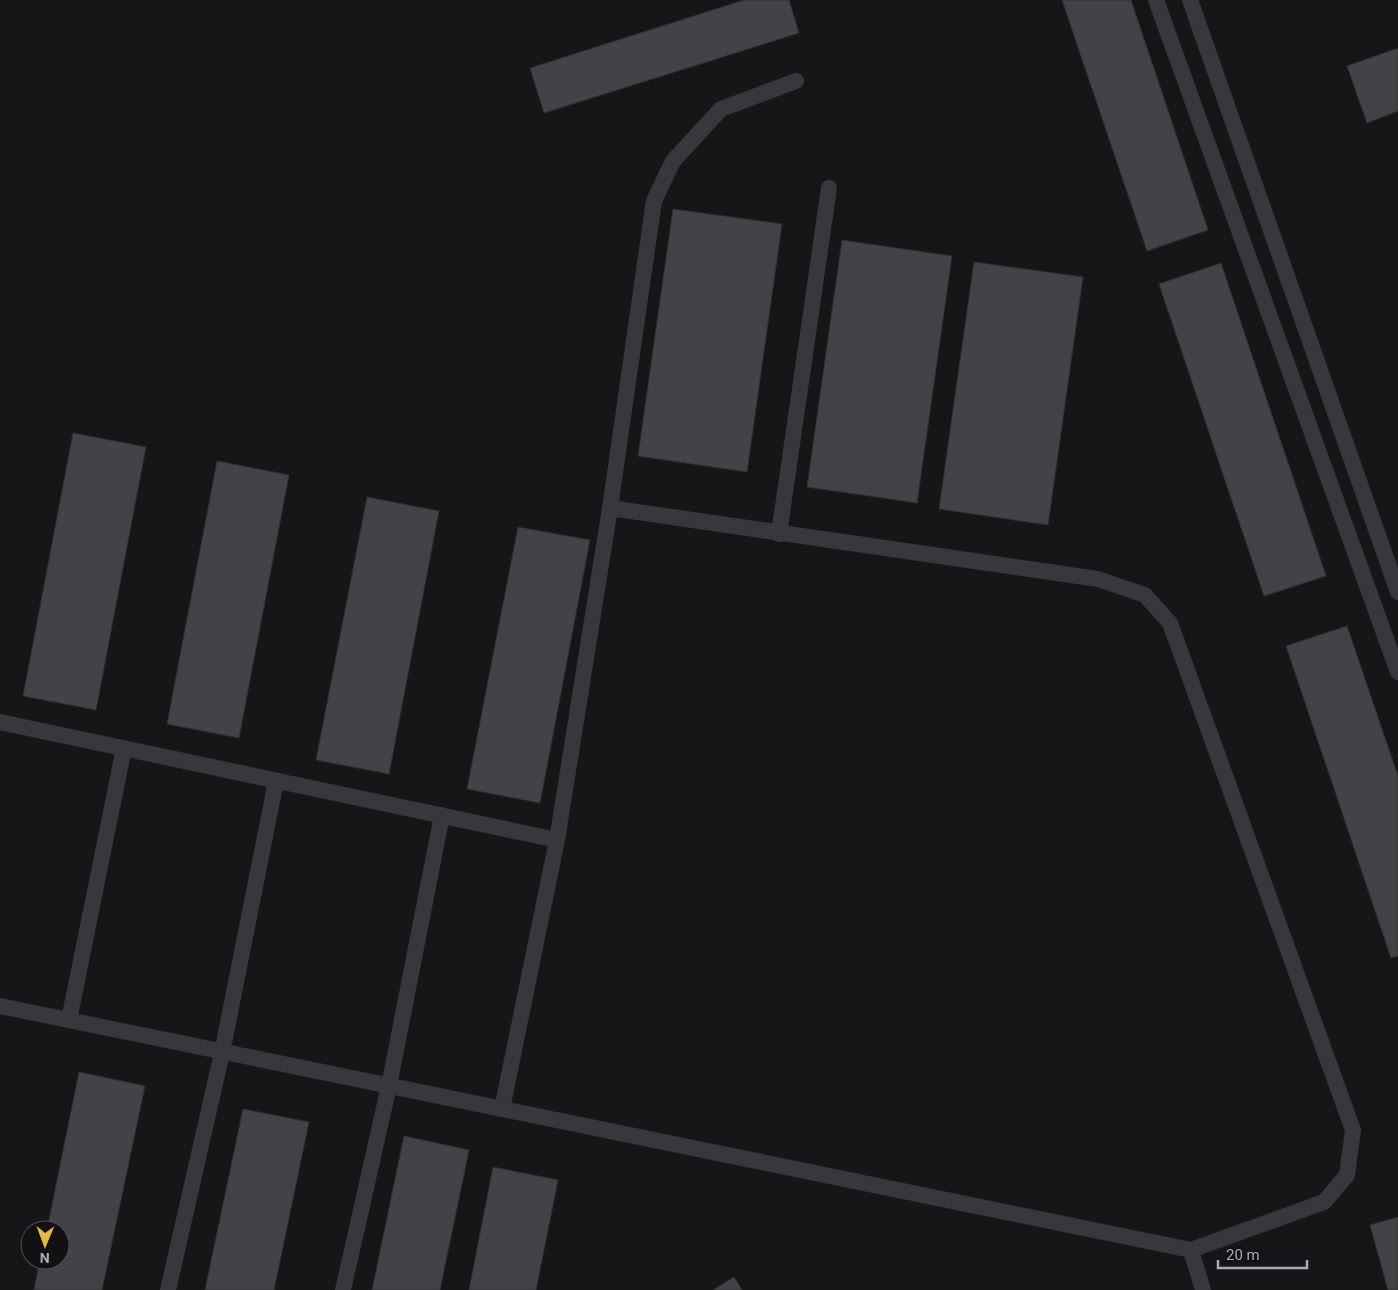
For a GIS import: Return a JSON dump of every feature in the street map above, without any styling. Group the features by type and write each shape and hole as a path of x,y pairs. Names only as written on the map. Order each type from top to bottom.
{"lane":[{"path":"1156,0 1398,672"},
{"path":"1190,0 1393,561 1398,592"},
{"path":"502,1109 556,840 610,508 654,201 674,161 721,109 796,81"},
{"path":"779,534 829,188"},
{"path":"0,1006 1191,1250 1324,1202 1347,1175 1352,1130 1170,623 1144,595 1098,579 610,508"},
{"path":"1362,571 1393,561"},
{"path":"0,722 556,840"},
{"path":"69,1020 124,748"},
{"path":"168,1290 222,1053 276,781"},
{"path":"343,1290 389,1086 442,815"},
{"path":"1191,1250 1203,1290"}],"building":[{"path":"744,0 789,0 799,33 544,113 530,68"},
{"path":"1062,0 1131,0 1208,230 1147,251"},
{"path":"1398,48 1398,111 1367,123 1347,66"},
{"path":"673,209 782,224 747,472 638,456"},
{"path":"842,240 952,256 917,503 807,487"},
{"path":"974,262 1083,277 1048,525 939,509"},
{"path":"1221,263 1326,576 1264,596 1159,284"},
{"path":"73,433 146,447 96,710 23,696"},
{"path":"217,461 289,475 239,738 167,724"},
{"path":"367,497 439,511 389,774 316,760"},
{"path":"518,527 590,540 540,803 467,789"},
{"path":"1347,626 1398,776 1398,956 1391,958 1286,646"},
{"path":"79,1072 145,1086 102,1290 34,1290 38,1270 70,1270 70,1220 49,1220"},
{"path":"243,1109 309,1122 274,1290 205,1290"},
{"path":"404,1136 469,1150 440,1290 372,1290"},
{"path":"493,1167 558,1180 536,1290 469,1290"},
{"path":"1398,1217 1398,1290 1388,1290 1370,1225"},
{"path":"734,1277 742,1290 713,1290"}]}
